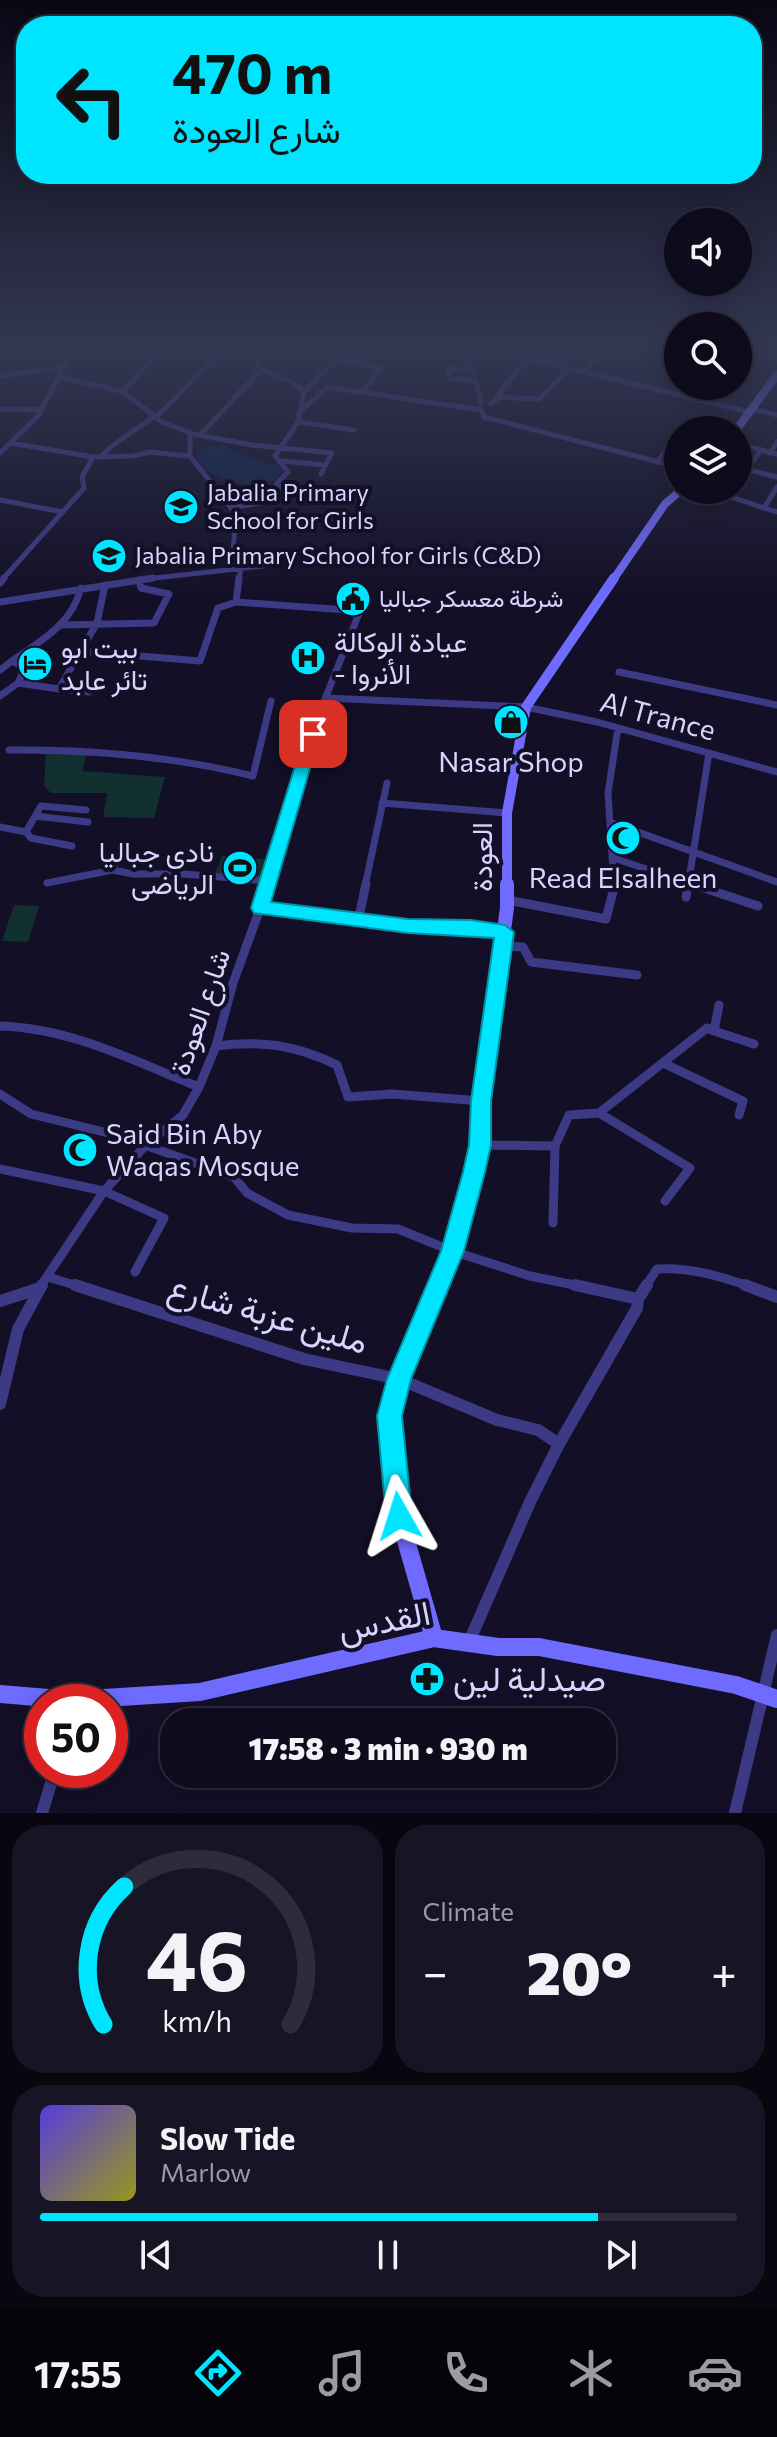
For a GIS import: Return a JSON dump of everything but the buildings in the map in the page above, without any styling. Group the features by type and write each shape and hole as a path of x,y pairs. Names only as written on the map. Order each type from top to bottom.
{"main road":[{"name":"العودة","path":"434,1638 399,1516 389,1416 399,1379 452,1251 480,1145 481,1101 507,900 507,813 526,707 665,504"},
{"name":"القدس","path":"128,1697 200,1692 434,1638 539,1647 736,1685 769,1696"},
{"name":"القدس","path":"0,1694 24,1696"}],"street":[{"path":"0,453 23,431"},
{"path":"102,455 114,443 136,431"},
{"path":"185,431 279,449 332,453 321,474"},
{"path":"201,434 204,431"},
{"path":"290,431 275,456 288,472 276,484 296,495"},
{"path":"536,431 664,464"},
{"path":"0,602 139,580 263,566 269,558 233,551 236,514 190,456 190,432"},
{"path":"752,448 773,454 777,442"},
{"path":"11,443 93,457 132,456 150,452 190,456"},
{"path":"752,462 761,450"},
{"path":"657,462 664,452"},
{"path":"0,583 84,488 82,477 93,457"},
{"path":"281,461 326,465"},
{"path":"752,471 777,477"},
{"path":"764,508 777,487"},
{"path":"0,500 63,512"},
{"path":"231,508 260,503"},
{"path":"752,504 777,512"},
{"path":"80,651 200,661 218,608 236,602 241,567"},
{"path":"61,625 157,621 169,594 145,591 139,580"},
{"path":"59,689 97,623 105,585"},
{"path":"0,670 61,625 80,599 81,588"},
{"name":"شارع العودة","path":"0,1404 18,1329 40,1288 104,1191 147,1144 183,1115 199,1087 216,1046 233,983 270,881 326,698 360,611 236,602"},
{"path":"0,696 18,683 25,668 12,661"},
{"name":"Al Trance","path":"619,672 777,705"},
{"path":"18,683 89,692"},
{"name":"Al Trance","path":"326,698 526,707 618,728 777,772"},
{"path":"9,750 57,749 172,757 253,776 260,761 262,735 271,701"},
{"path":"507,900 606,919 613,905 608,798 618,728"},
{"path":"686,897 691,882 709,753"},
{"path":"358,921 387,783"},
{"path":"382,803 507,813"},
{"path":"26,832 41,806 86,810"},
{"path":"35,816 88,822"},
{"path":"610,822 777,882"},
{"path":"0,827 26,832 31,838 72,846"},
{"path":"113,870 121,847"},
{"path":"613,858 758,906"},
{"path":"47,883 113,870 270,881"},
{"path":"260,908 433,928 471,927 523,947 531,962 637,975"},
{"path":"714,1031 719,1005"},
{"path":"0,1026 16,1025 106,1050 199,1087"},
{"path":"553,1223 555,1146 569,1115 599,1113 707,1028 754,1044"},
{"path":"216,1046 256,1040 292,1044 337,1065 348,1097 372,1098 398,1093 406,1097 481,1101"},
{"path":"663,1063 743,1101 739,1115"},
{"path":"0,1094 31,1114 147,1144 234,1177 247,1193 288,1215 342,1227 398,1229 452,1251 530,1276 638,1299"},
{"path":"599,1113 690,1168 665,1201"},
{"path":"480,1145 555,1146"},
{"path":"0,1169 104,1191 164,1218 135,1272"},
{"path":"468,1643 516,1530 559,1444 625,1332 638,1299 657,1269 669,1267 710,1273 777,1297"},
{"name":"ملين عزبة شارع","path":"48,1277 304,1359 399,1379 497,1420 538,1430 559,1444"},
{"path":"0,1301 40,1288"},
{"path":"735,1813 769,1696 777,1635"},
{"path":"42,1813 50,1788"}],"green space":[{"path":"46,751 86,754 83,771 165,777 154,818 103,817 107,793 51,793 44,786"},
{"name":"نادى جباليا الرياضى","path":"222,856 265,859 261,877 215,874"},
{"path":"14,905 39,906 28,942 2,941"}],"water":[{"path":"224,445 239,454 283,468 277,478 267,483 253,485 223,479 210,472 196,454 208,447"}],"place":[{"name":"Jabalia Primary School for Girls","path":"181,507"},
{"name":"Jabalia Primary School for Girls (C&D)","path":"109,556"},
{"name":"شرطة معسكر جباليا","path":"353,599"},
{"name":"عيادة الوكالة - الأنروا","path":"308,658"},
{"name":"بيت ابو تائر عابد","path":"35,664"},
{"name":"Nasar Shop","path":"511,722"},
{"name":"Read Elsalheen","path":"623,838"},
{"name":"نادى جباليا الرياضى","path":"240,868"},
{"name":"Said Bin Aby Waqas Mosque","path":"80,1150"},
{"name":"صيدلية لين","path":"427,1679"}],"route":[{"path":"313,734 260,908 408,926 471,927 505,932 481,1101 480,1145 474,1172 452,1251 399,1379 389,1416 399,1516"}]}
